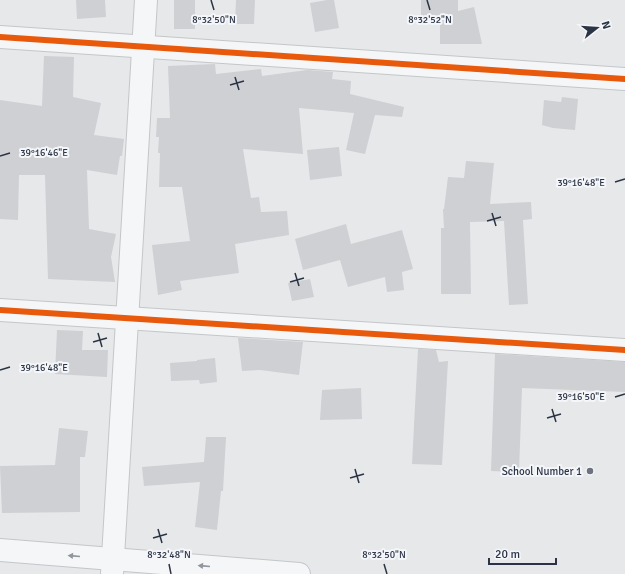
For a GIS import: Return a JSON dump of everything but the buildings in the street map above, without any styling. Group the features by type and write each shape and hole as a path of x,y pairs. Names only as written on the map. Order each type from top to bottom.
{"street":[{"path":"113,566 146,0"},
{"path":"0,37 625,79"},
{"path":"0,310 625,350"},
{"path":"0,550 113,566 299,574"}],"cycle path":[{"path":"0,37 625,79"},
{"path":"0,310 625,350"}],"place":[{"name":"School Number 1","path":"590,471"}]}
